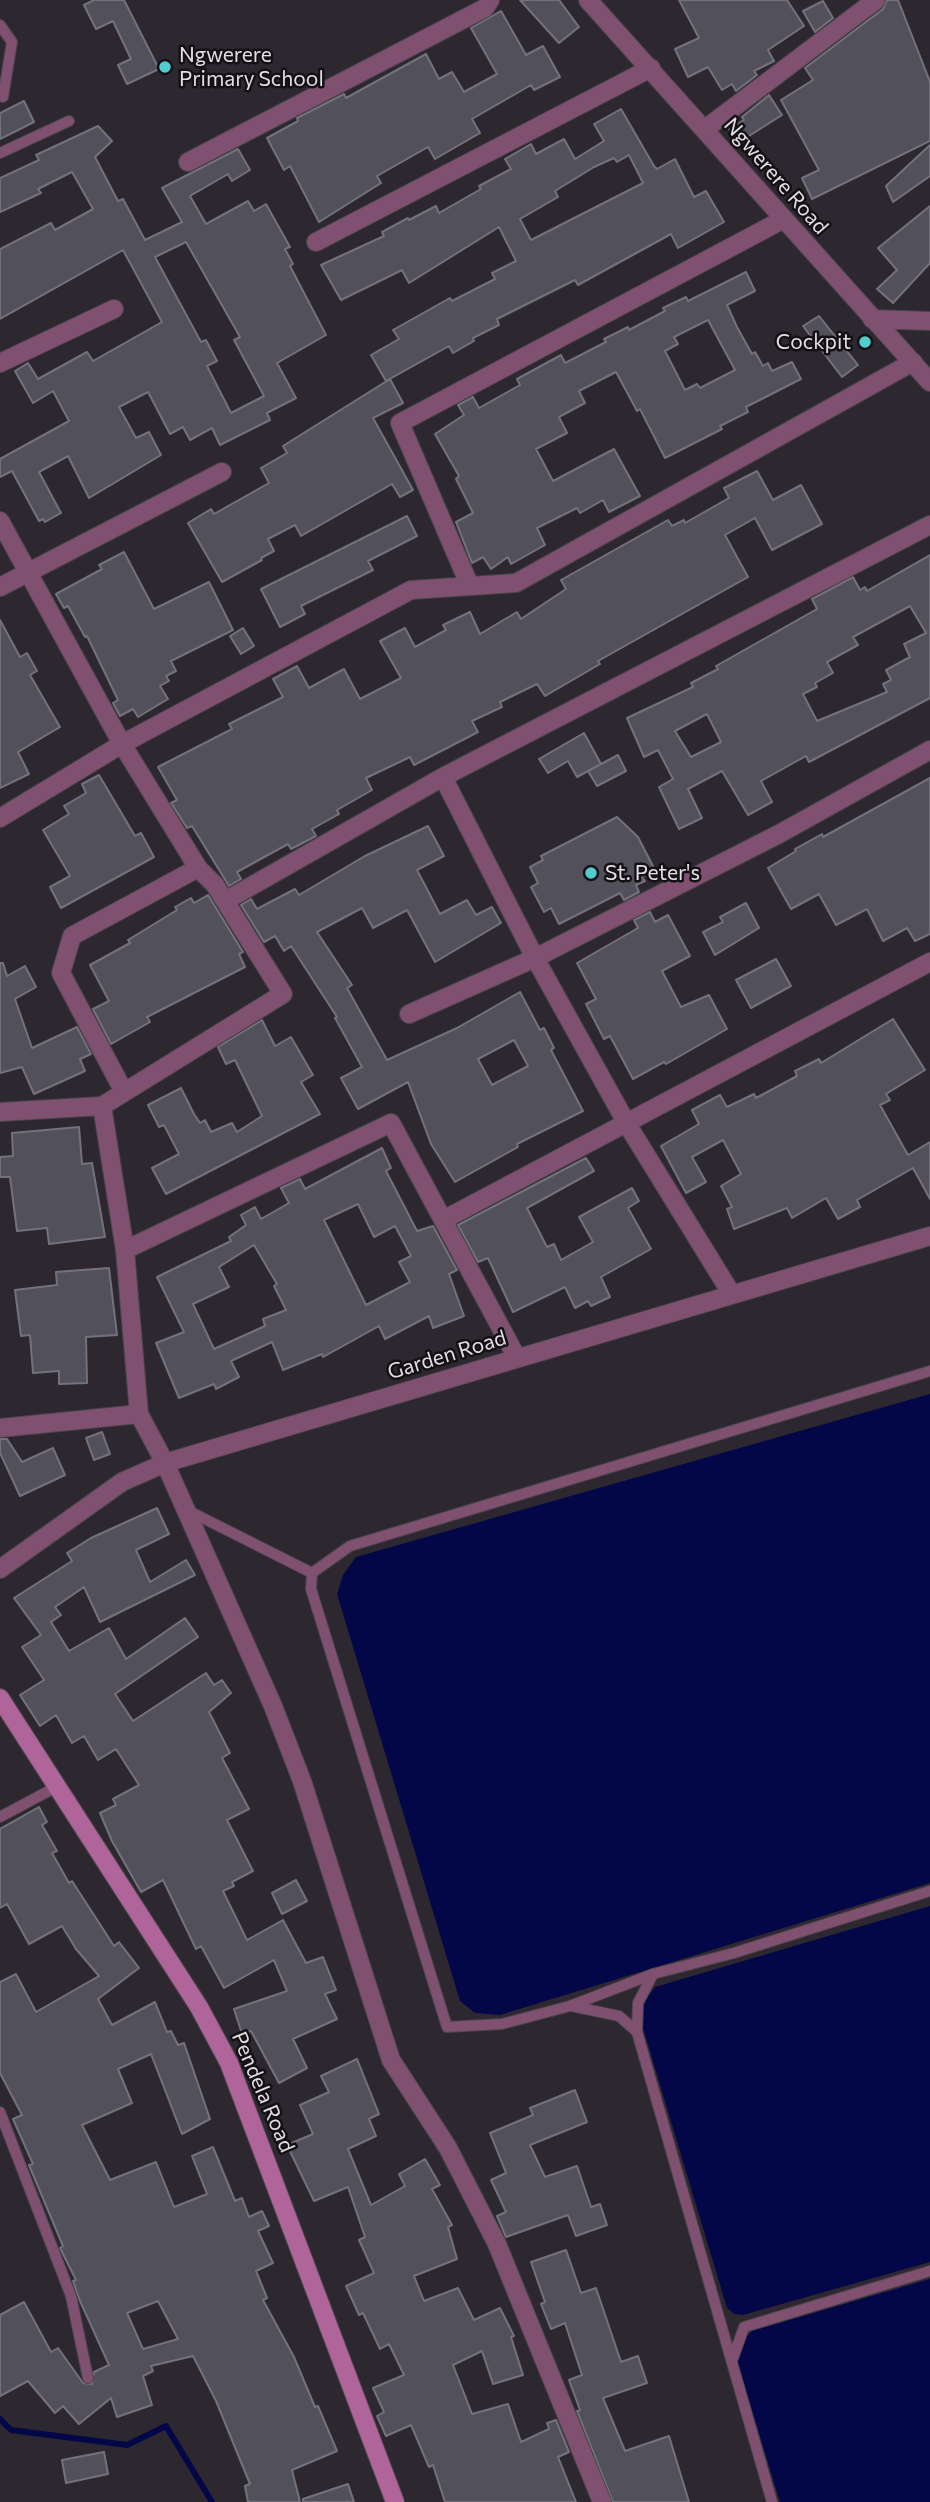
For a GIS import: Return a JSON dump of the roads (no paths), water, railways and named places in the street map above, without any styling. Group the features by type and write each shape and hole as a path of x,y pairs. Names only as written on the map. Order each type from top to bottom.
{"street":[{"path":"188,162 485,8 490,0"},
{"name":"Ngwerere Road","path":"589,0 930,382"},
{"path":"705,129 876,0"},
{"path":"316,242 650,68"},
{"path":"469,584 400,423 784,219"},
{"path":"0,363 114,309"},
{"path":"872,319 930,321"},
{"path":"0,818 122,744 411,590 469,584 516,583 913,362"},
{"path":"0,587 222,472"},
{"path":"0,521 122,744 198,869 215,885 283,994 102,1106 0,1112"},
{"path":"225,901 443,777 930,525"},
{"path":"409,1014 535,958 779,834 930,750"},
{"path":"443,777 535,958 627,1124 731,1293"},
{"path":"124,1092 61,973 72,936 198,869"},
{"path":"445,1219 930,962"},
{"path":"102,1106 125,1250 139,1414 165,1462 273,1706 302,1781 391,2060 448,2148 497,2244 603,2502"},
{"path":"125,1250 391,1123 445,1219 517,1358"},
{"name":"Garden Road","path":"0,1569 122,1482 165,1462 731,1293 930,1237"},
{"path":"0,1428 139,1414"},
{"name":"Pendela Road","path":"0,1698 199,2007 229,2063 395,2502"}],"lane":[{"path":"0,25 12,42 3,97"},
{"path":"0,153 69,121"},
{"path":"312,1573 350,1546 930,1371"},
{"path":"186,1509 312,1573"},
{"path":"312,1573 311,1589 447,2027 502,2024 570,2006 653,1974 734,1953 930,1891"},
{"path":"0,1817 58,1786"},
{"path":"653,1974 638,2003 637,2032 718,2316 733,2358 772,2502"},
{"path":"570,2006 619,2016 637,2032"},
{"path":"0,2112 71,2296 88,2378"},
{"path":"718,2316 728,2328 744,2327 930,2271"},
{"path":"733,2358 744,2327"}],"waterway":[{"path":"0,2419 11,2430 127,2445 166,2426 212,2502"}],"place":[{"name":"Ngwerere Primary School","path":"165,67"},
{"name":"Cockpit","path":"865,342"},
{"name":"St. Peter's","path":"591,873"}]}
